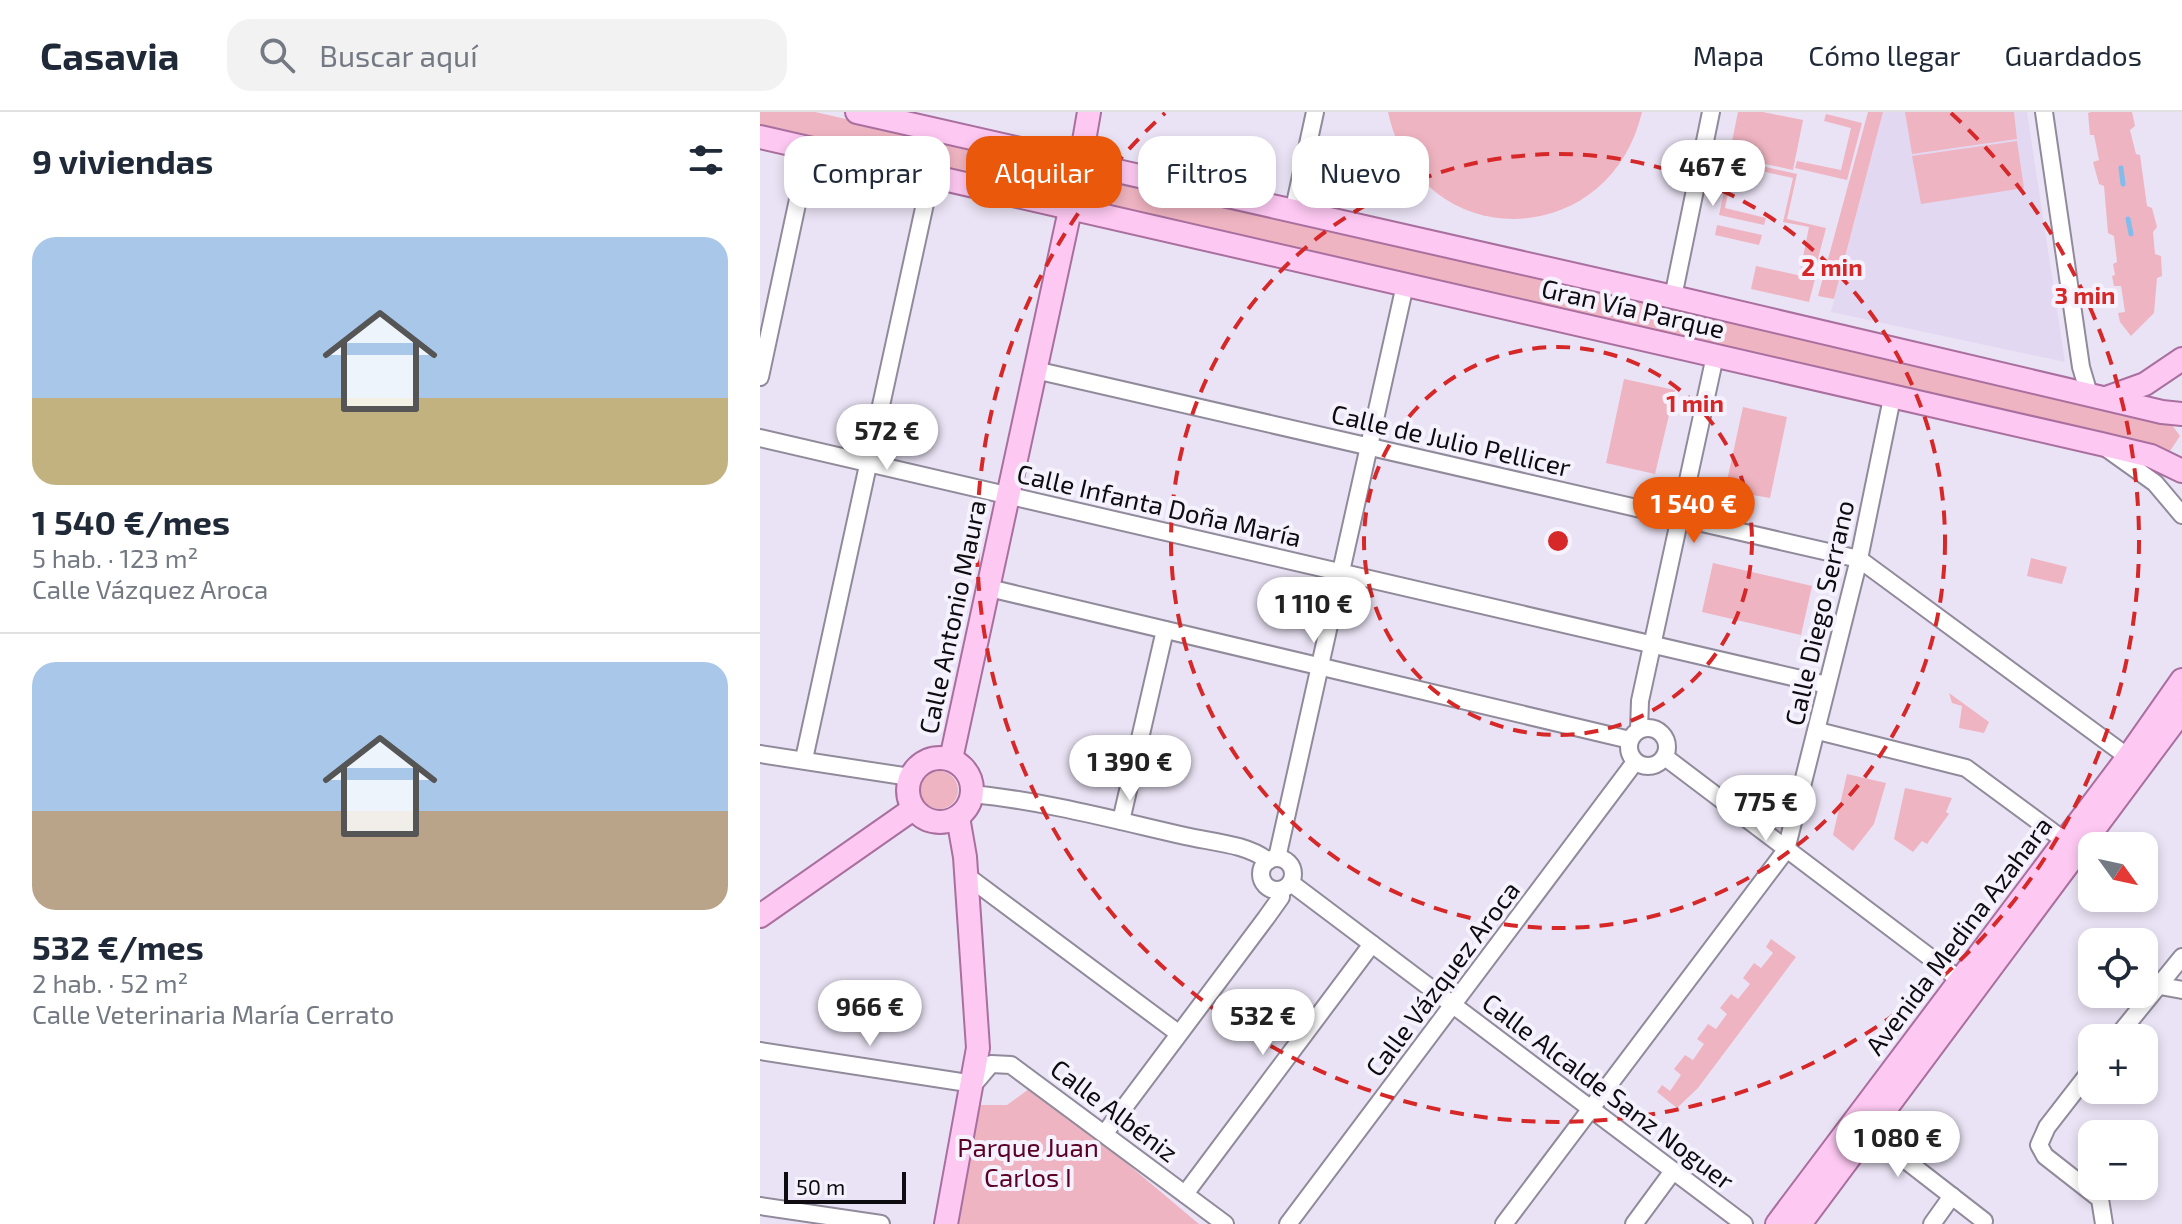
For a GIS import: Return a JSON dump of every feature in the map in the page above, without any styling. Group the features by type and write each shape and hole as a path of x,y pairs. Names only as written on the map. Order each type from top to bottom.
{"main road":[{"name":"Gran Vía Parque","path":"857,112 966,137"},
{"path":"1085,136 1089,112"},
{"name":"Gran Vía Parque","path":"760,137 784,142"},
{"name":"Gran Vía Parque","path":"1122,174 2182,414"},
{"name":"Calle Antonio Maura","path":"951,759 1070,208"},
{"name":"Gran Vía Parque","path":"1078,208 2101,444 2151,456 2182,471"},
{"path":"2097,396 2145,384 2182,359"},
{"name":"Avenida Medina Azahara","path":"1777,1224 2128,757 2182,680"},
{"name":"Avenida Medina Azahara","path":"1799,1224 2182,711"},
{"path":"930,759 951,759 967,773 972,794 966,809 958,817 934,822 913,809 907,793 910,777 918,766 930,759"},
{"path":"760,916 913,809"},
{"path":"946,1224 974,1084 978,1030 967,876 958,817"}],"street":[{"path":"1293,213 1315,112"},
{"path":"1673,297 1711,112"},
{"path":"2044,112 2081,367 2097,396"},
{"path":"760,377 796,208"},
{"path":"804,759 924,208"},
{"path":"1286,887 1271,889 1261,878 1262,868 1272,859 1320,666 1405,285"},
{"path":"989,588 1320,666 1634,735 1652,729 1660,732 1667,744 1665,757 1649,767 1635,762 1629,752 1634,735 1715,356"},
{"name":"Calle de Julio Pellicer","path":"1035,370 1859,559 2128,757"},
{"name":"Calle Diego Serrano","path":"1504,1224 1786,850 1859,559 1892,398"},
{"name":"Calle Infanta Doña María","path":"760,438 1827,685"},
{"path":"2101,444 2155,483 2182,515"},
{"path":"1121,821 1165,630"},
{"path":"1818,731 1966,768 2065,841"},
{"path":"760,754 910,777"},
{"path":"1665,757 1960,980"},
{"name":"Calle Vázquez Aroca","path":"1288,1224 1635,762"},
{"path":"972,794 1009,797 1239,848 1272,859 1286,860 1293,868 1281,897 1105,1133"},
{"path":"967,876 1178,1033"},
{"name":"Calle Alcalde Sanz Noguer","path":"1286,887 1372,944 1744,1224"},
{"path":"1185,1194 1372,944"},
{"path":"2128,1024 2182,957"},
{"path":"2160,986 2182,990"},
{"path":"760,1051 974,1084"},
{"name":"Calle Albéniz","path":"974,1084 991,1064 1011,1065 1225,1224"},
{"path":"2078,1087 2047,1127 2039,1145 2045,1156 2100,1199 2104,1224"},
{"path":"1868,1131 1984,1221"},
{"path":"1634,1224 1673,1171"},
{"path":"1932,1224 1952,1196"},
{"path":"1795,1201 1799,1224"},
{"path":"760,1206 881,1224"}],"shaded area":[{"path":"1883,112 2027,112 2065,362 1831,312"}],"green space":[{"path":"760,112 815,112 921,136 799,136 760,127"},
{"path":"1388,112 1642,112 1623,158 1593,192 1555,212 1514,219 1473,212 1436,193 1429,185 1429,136 1397,136"},
{"path":"1738,112 1763,112 1803,120 1793,170 1729,156"},
{"path":"1868,112 1883,112 1834,299 1818,296"},
{"path":"1905,112 2014,112 2017,139 1912,154"},
{"path":"2132,112 2135,126 2130,130 2136,154 2140,155 2147,206 2152,208 2157,227 2153,232 2155,254 2161,256 2162,276 2157,278 2154,313 2131,336 2120,322 2118,313 2125,312 2121,286 2114,286 2112,276 2115,275 2113,264 2117,262 2114,236 2108,233 2104,186 2099,184 2093,162 2099,160 2094,135 2090,135 2088,113"},
{"path":"1826,114 1862,123 1847,180 1795,168 1797,161 1841,170 1851,128 1824,121"},
{"path":"2017,141 2024,188 1921,204 1912,156"},
{"path":"950,143 966,146 966,174 950,170"},
{"path":"1731,159 1797,174 1787,219 1826,228 1814,274 1800,272 1809,227 1783,222 1793,178 1734,165 1725,208 1766,218 1764,225 1719,215"},
{"path":"1122,182 1138,185 1138,208 1237,208 2063,397 2172,425 2180,436 2170,451 1104,208 1122,208"},
{"path":"1717,225 1762,235 1759,245 1715,235"},
{"path":"1756,266 1815,279 1809,302 1751,289"},
{"path":"1624,379 1675,390 1655,474 1606,463"},
{"path":"1743,407 1787,417 1770,498 1725,490"},
{"path":"2031,558 2067,567 2062,584 2027,576"},
{"path":"1713,563 1812,586 1801,635 1702,612"},
{"path":"1949,693 1989,722 1984,733 1959,728 1962,706 1952,703"},
{"path":"939,771 953,776 958,790 953,804 939,809 925,804 920,790 925,776"},
{"path":"1847,774 1886,783 1874,824 1853,851 1833,835"},
{"path":"1905,788 1952,798 1946,812 1949,814 1927,844 1922,841 1913,852 1894,839"},
{"path":"1771,939 1796,957 1698,1088 1677,1108 1657,1092 1662,1085 1670,1091 1681,1075 1674,1069 1685,1055 1693,1060 1704,1044 1697,1039 1708,1024 1716,1029 1727,1014 1720,1008 1731,994 1738,999 1750,984 1743,978 1754,963 1761,968 1773,953 1766,947"},
{"name":"Parque Juan Carlos I","path":"1029,1089 1099,1140 1199,1224 955,1224 977,1105 1007,1105"}],"waterway":[{"path":"2121,168 2123,184"},
{"path":"2128,219 2131,234"}]}
